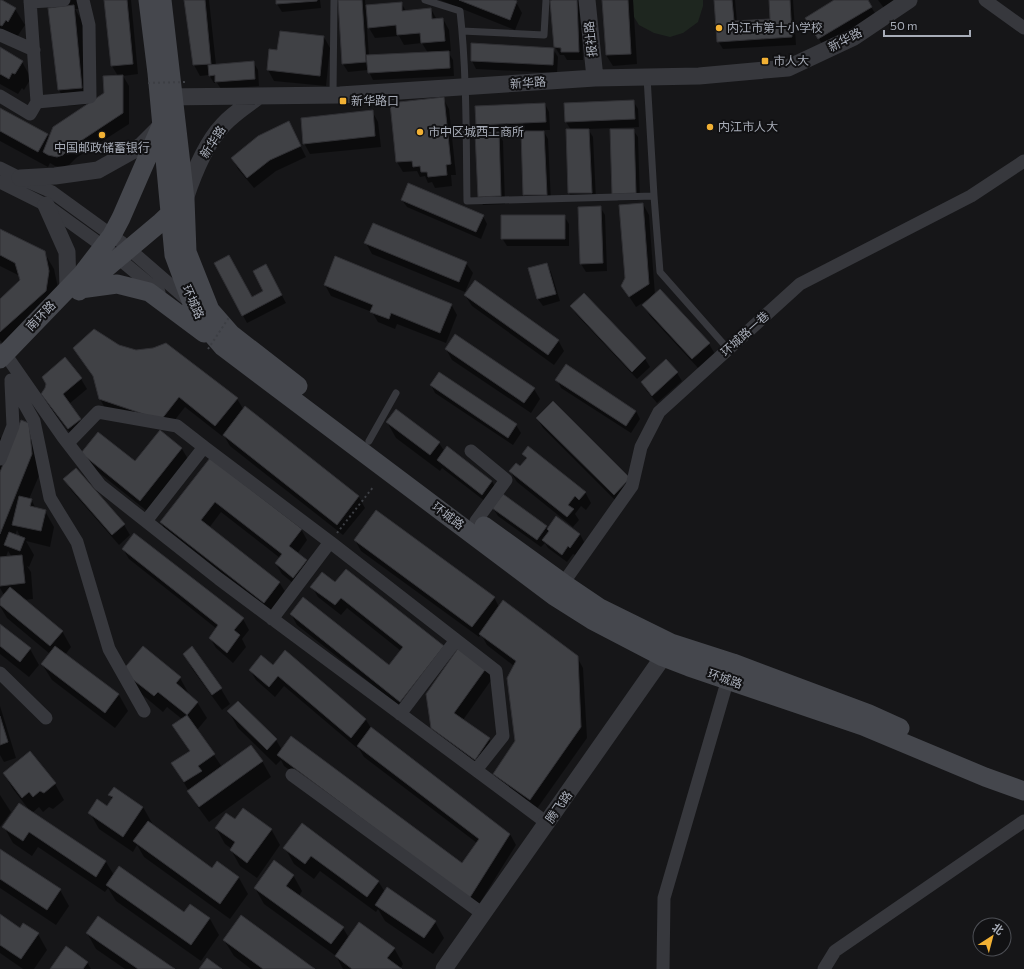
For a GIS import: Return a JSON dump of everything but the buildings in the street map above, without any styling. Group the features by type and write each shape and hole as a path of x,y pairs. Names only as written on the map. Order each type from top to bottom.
{"main road":[{"name":"环城路","path":"148,0 161,92 185,199 188,252 210,310 223,336 558,590"},
{"name":"环城路","path":"162,0 162,124 174,255 197,317 369,441 476,521 592,620 667,650 730,672 869,714 987,767 1024,779"},
{"path":"77,284 121,218 162,124"},
{"path":"77,284 124,254 185,199"},
{"path":"77,284 118,284 149,292 223,336"},
{"name":"南环路","path":"4,362 77,284"},
{"name":"环城路","path":"730,672 985,777 1024,791"}],"street":[{"path":"0,96 30,114 38,102 30,1 64,0"},
{"path":"38,102 90,97 89,25 83,0"},
{"name":"报社路","path":"587,0 595,78"},
{"name":"新华路","path":"185,199 194,174 212,139 223,125 259,96 333,95 595,78 699,76 788,68 854,37 909,0"},
{"path":"985,0 1024,28"},
{"path":"0,35 34,50"},
{"path":"161,92 259,96"},
{"path":"20,178 55,176 98,170 141,146 162,124"},
{"name":"环城路一巷","path":"558,590 632,486 641,447 659,412 800,284 971,196 1024,161"},
{"path":"0,168 52,192 107,241 193,305"},
{"path":"0,182 46,205 107,241"},
{"path":"46,205 67,252 77,284"},
{"path":"124,254 223,336"},
{"path":"4,362 100,485 219,579 547,823"},
{"path":"0,459 13,426 4,362"},
{"path":"4,362 34,421 50,498 77,542 109,649 144,711"},
{"path":"68,443 98,412 177,426 496,671 503,736 476,770"},
{"path":"146,521 204,447"},
{"path":"471,451 506,480 476,521"},
{"path":"272,619 330,542"},
{"path":"400,714 456,640"},
{"name":"腾飞路","path":"444,969 667,650"},
{"path":"664,969 664,898 730,672"},
{"path":"0,673 46,718"},
{"path":"292,775 483,914"},
{"path":"824,969 835,951 1024,821"}],"lane":[{"path":"333,95 334,0"},
{"path":"425,0 460,11 465,87 466,201 654,196"},
{"path":"462,31 544,35 546,0"},
{"path":"647,77 660,272 728,349"},
{"path":"369,441 396,393"}],"path":[{"path":"161,92 187,82"},
{"path":"330,542 374,486"}],"shaded area":[{"path":"633,0 703,0 703,6 698,22 683,33 670,37 654,33 639,25 634,17"}],"place":[{"name":"内江市第十小学校","path":"719,28"},
{"name":"市人大","path":"765,61"},
{"name":"新华路口","path":"343,101"},
{"name":"内江市人大","path":"710,127"},
{"name":"市中区城西工商所","path":"420,132"},
{"name":"中国邮政储蓄银行","path":"102,135"}]}
